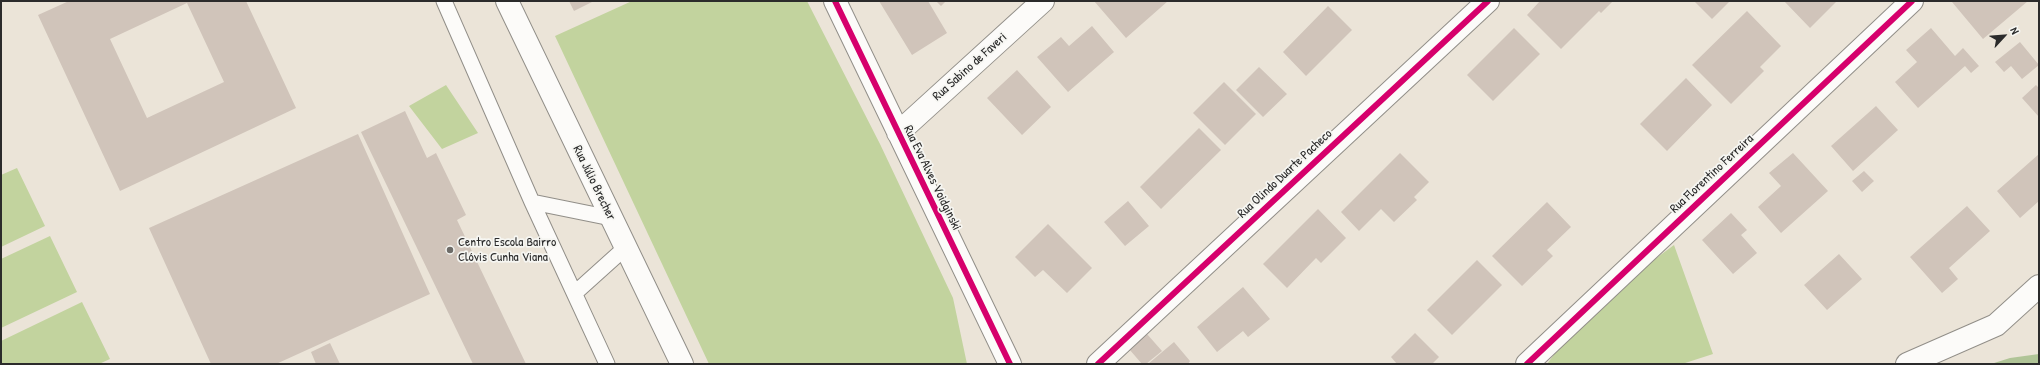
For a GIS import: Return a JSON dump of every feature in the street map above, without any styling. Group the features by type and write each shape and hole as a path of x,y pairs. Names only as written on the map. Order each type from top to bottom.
{"street":[{"name":"Rua Júlio Brecher","path":"507,1 682,364"},
{"name":"Rua Eva Alves Voidginski","path":"835,1 1010,364"},
{"name":"Rua Sabino de Faveri","path":"898,133 1043,1"},
{"name":"Rua Olindo Duarte Pacheco","path":"1098,364 1488,1"},
{"name":"Rua Florentino Ferreira","path":"1527,364 1912,1"},
{"path":"1907,364 1996,325 2039,286"}],"lane":[{"path":"444,1 532,202 607,364"},
{"path":"532,202 611,218"},
{"path":"575,293 625,248"}],"green space":[{"path":"632,1 807,1 880,144 953,298 967,364 709,364 555,36"},
{"path":"446,85 478,133 442,149 409,106"},
{"path":"17,168 45,226 1,247 1,175"},
{"path":"50,236 77,292 1,328 1,259"},
{"path":"1674,245 1713,354 1682,364 1547,364 1561,345 1628,279"},
{"path":"82,302 110,359 99,364 1,364 1,341"},
{"path":"2039,354 2039,364 1991,364 2010,358"}],"building":[{"path":"69,1 246,1 296,108 120,191 38,15","holes":["187,3 224,82 147,118 110,39"]},
{"path":"569,1 594,1 574,11"},
{"path":"879,1 928,1 947,33 912,55"},
{"path":"936,1 946,1 941,6"},
{"path":"1094,1 1168,1 1126,38"},
{"path":"1540,1 1613,1 1601,13 1599,11 1561,49 1527,15"},
{"path":"1694,1 1730,1 1712,19"},
{"path":"1784,1 1837,1 1810,28"},
{"path":"2028,1 1983,39 1952,2"},
{"path":"1328,6 1352,30 1306,76 1283,52"},
{"path":"1747,11 1781,46 1760,67 1764,71 1731,104 1692,65"},
{"path":"1092,26 1114,52 1068,92 1037,57 1061,37 1069,46"},
{"path":"1514,28 1540,54 1493,101 1467,75"},
{"path":"1931,28 1955,56 1963,48 1979,66 1971,73 1965,66 1918,108 1895,82 1917,62 1906,50"},
{"path":"2020,42 2039,65 2022,79 2011,66 2004,72 1995,62"},
{"path":"1259,67 1287,94 1263,117 1236,90"},
{"path":"1017,70 1051,107 1022,135 987,98"},
{"path":"1686,78 1712,105 1667,151 1640,124"},
{"path":"1224,82 1256,114 1225,145 1193,113"},
{"path":"2036,85 2039,88 2039,117 2022,98"},
{"path":"1876,106 1898,130 1853,171 1831,146"},
{"path":"405,111 427,158 436,153 466,215 457,220 526,364 473,364 361,132"},
{"path":"1199,128 1221,150 1161,209 1140,187"},
{"path":"358,134 430,294 276,364 211,364 149,228"},
{"path":"1400,153 1429,182 1414,197 1417,200 1394,222 1381,209 1359,231 1341,212"},
{"path":"1793,153 1828,191 1781,233 1758,207 1781,186 1769,173"},
{"path":"2039,154 2039,201 2020,218 1997,191"},
{"path":"1864,171 1874,181 1862,192 1852,181"},
{"path":"1128,201 1149,226 1125,246 1104,222"},
{"path":"1547,202 1571,227 1547,250 1553,256 1522,286 1492,256"},
{"path":"1967,206 1990,231 1949,268 1958,279 1942,293 1910,257"},
{"path":"1318,209 1346,238 1321,263 1316,258 1287,288 1263,264"},
{"path":"1731,213 1747,230 1741,235 1757,253 1733,274 1702,240"},
{"path":"1048,224 1092,268 1067,293 1043,270 1035,277 1015,257"},
{"path":"1839,254 1862,279 1827,310 1804,285"},
{"path":"1477,260 1502,285 1452,335 1427,310"},
{"path":"1243,287 1270,319 1248,337 1243,331 1217,352 1197,327"},
{"path":"1415,333 1439,357 1432,364 1397,364 1391,357"},
{"path":"1147,334 1162,351 1146,364 1142,364 1129,349"},
{"path":"1174,342 1190,361 1188,364 1148,364"},
{"path":"330,343 340,364 316,364 311,352"}],"cycle path":[{"path":"835,1 1010,364"},
{"path":"1098,364 1488,1"},
{"path":"1527,364 1912,1"}],"place":[{"name":"Centro Escola Bairro Clóvis Cunha Viana","path":"450,250"}]}
